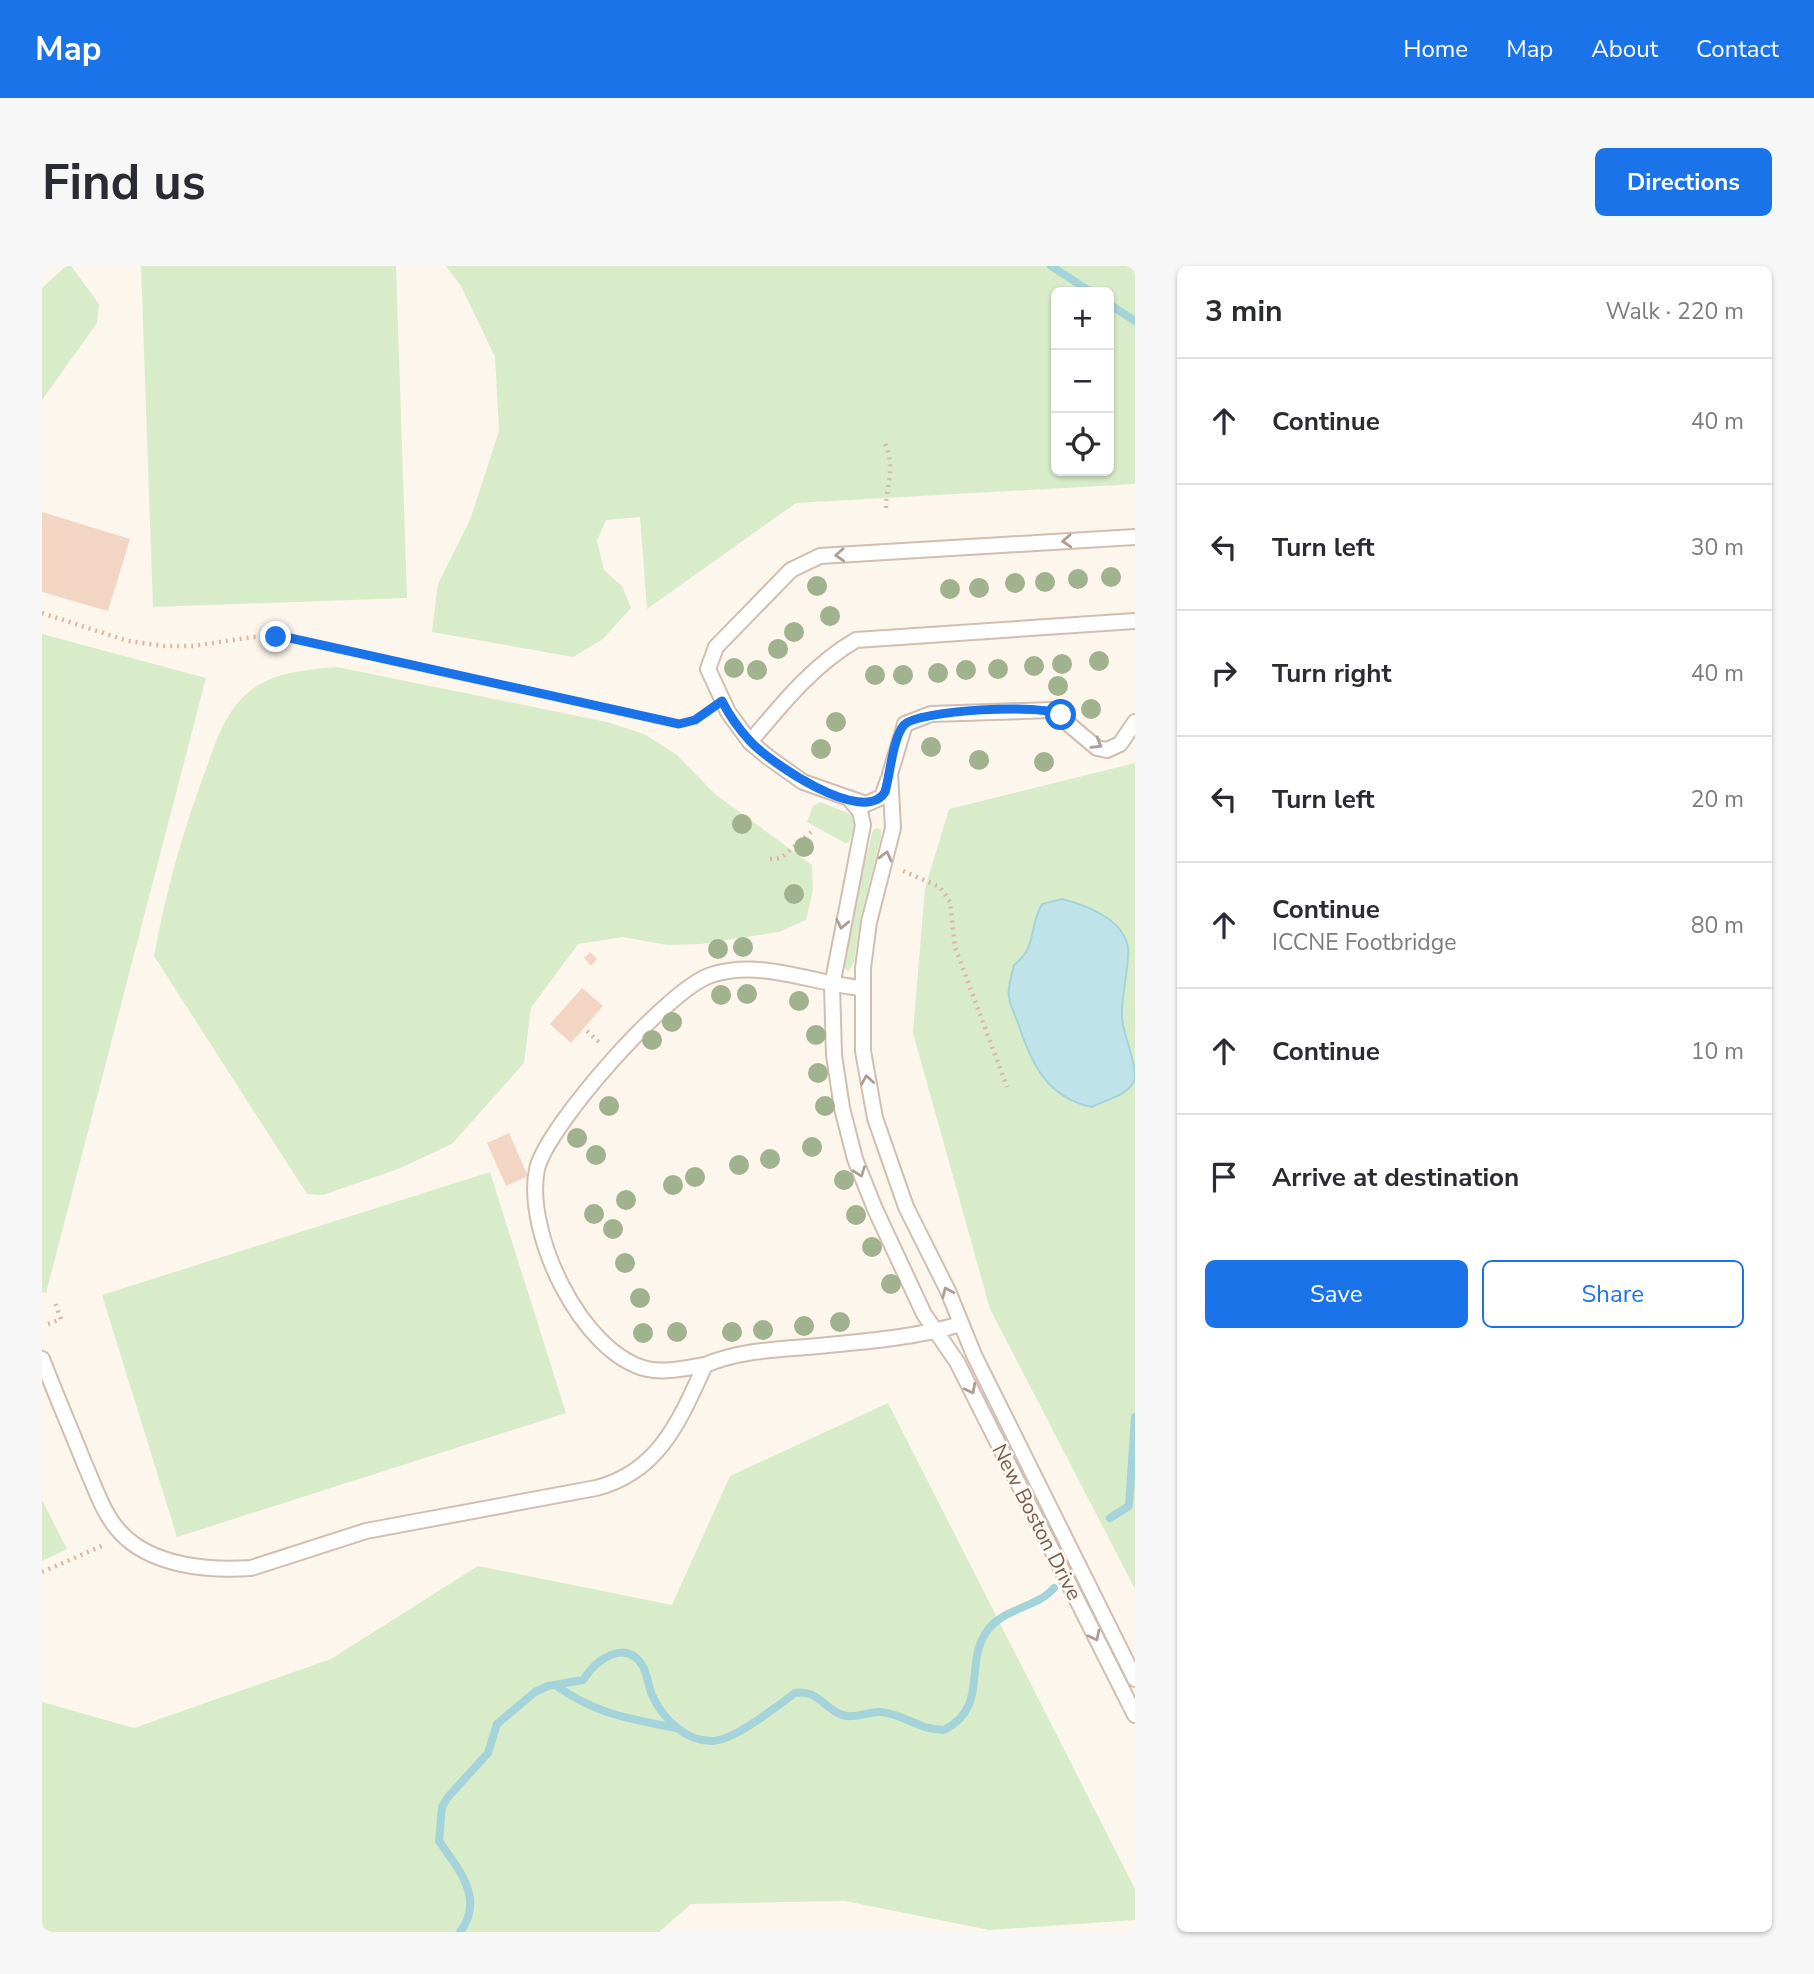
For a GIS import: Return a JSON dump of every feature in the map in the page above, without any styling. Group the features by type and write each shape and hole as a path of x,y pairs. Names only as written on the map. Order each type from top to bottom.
{"lane":[{"path":"1135,537 810,559 791,570 712,652 709,671 722,701 750,741 803,782 851,801 866,804 878,800 885,792 903,727 911,720 931,714 1052,710 1097,748 1107,750 1120,744 1135,722"},
{"path":"750,741 794,690 834,653 856,640 1135,621"},
{"name":"New Boston Drive","path":"890,774 893,828 869,922 861,988 864,1062 881,1143 905,1207 974,1354 1135,1679"},
{"name":"New Boston Drive","path":"851,801 860,811 863,825 832,986 834,1055 842,1108 855,1159 897,1257 934,1332 957,1362 1135,1715"},
{"path":"861,988 832,986 794,974 759,970 723,972 690,984 667,1003 624,1050 558,1127 543,1152 536,1181 543,1230 559,1280 582,1320 608,1349 639,1366 667,1371 705,1365 752,1351 910,1337 961,1324"},
{"path":"42,1360 100,1499 124,1536 149,1552 177,1563 218,1569 251,1568 366,1531 612,1484 636,1473 658,1451 705,1365"}],"path":[{"path":"885,444 893,463 886,488 886,509"},
{"path":"42,613 128,641 163,646 193,646 253,637 290,638 661,720 687,723 722,701"},
{"path":"771,859 781,858 811,832"},
{"path":"896,867 940,887 950,902 955,947 1007,1087"},
{"path":"587,1031 605,1047"},
{"path":"48,1324 61,1319 55,1304"},
{"path":"42,1572 124,1536"}],"green space":[{"path":"66,266 71,266 99,304 97,323 42,400 42,288"},
{"path":"141,266 396,266 407,598 153,607"},
{"path":"446,266 1135,266 1135,484 796,503 647,609 640,517 606,520 597,541 604,570 622,586 631,608 603,639 573,657 432,632 438,584 470,520 499,431 495,357 461,286"},
{"path":"42,634 206,678 46,1293 42,1292"},
{"path":"337,667 607,722 644,734 677,755 715,794 812,865 813,890 806,920 779,932 701,944 667,945 623,937 578,944 531,1008 524,1063 452,1144 398,1169 323,1195 307,1194 154,956 183,838 213,750 230,714 242,698 263,683 299,671"},
{"path":"1135,763 1135,1589 990,1309 913,1033 925,888 949,809"},
{"path":"820,802 853,815 856,823 849,842 845,843 807,822 813,806"},
{"path":"873,830 881,830 881,836 860,920 854,962 848,972 844,966 851,918"},
{"path":"490,1172 566,1413 177,1537 102,1295"},
{"path":"888,1403 1135,1889 1135,1920 989,1930 845,1901 691,1904 659,1932 42,1932 42,1702 134,1728 331,1659 478,1566 672,1605 730,1476"},
{"path":"42,1500 67,1549 42,1561"}],"water":[{"path":"1062,899 1092,909 1111,921 1125,937 1128,947 1122,1016 1135,1078 1133,1084 1123,1093 1092,1107 1063,1096 1043,1077 1029,1052 1009,997 1014,965 1027,951 1042,904"}],"building":[{"path":"42,512 130,539 108,611 42,592"},
{"path":"590,952 597,959 591,966 584,958"},
{"path":"582,988 603,1006 571,1043 550,1024"},
{"path":"509,1133 528,1176 506,1186 487,1143"}],"waterway":[{"path":"1051,266 1083,287"},
{"path":"1114,307 1135,321"},
{"path":"1110,1518 1129,1506 1135,1417"},
{"path":"460,1932 467,1920 470,1896 461,1874 439,1841 442,1807 488,1753 497,1724 535,1692 548,1686 583,1680 603,1659 627,1653 642,1665 652,1695 662,1712 676,1727 694,1738 713,1741 733,1735 756,1722 795,1693 802,1692 813,1695 843,1715 889,1713 927,1727 944,1730 967,1709 980,1644 987,1631 1002,1617 1039,1600 1054,1588"},
{"path":"555,1685 599,1709 676,1728"}],"route":[{"path":"276,637 679,724 695,720 722,701 750,741 768,757 803,782 851,801 866,804 878,800 885,792 900,731 911,720 931,714 1040,709 1052,710 1061,715"}]}
